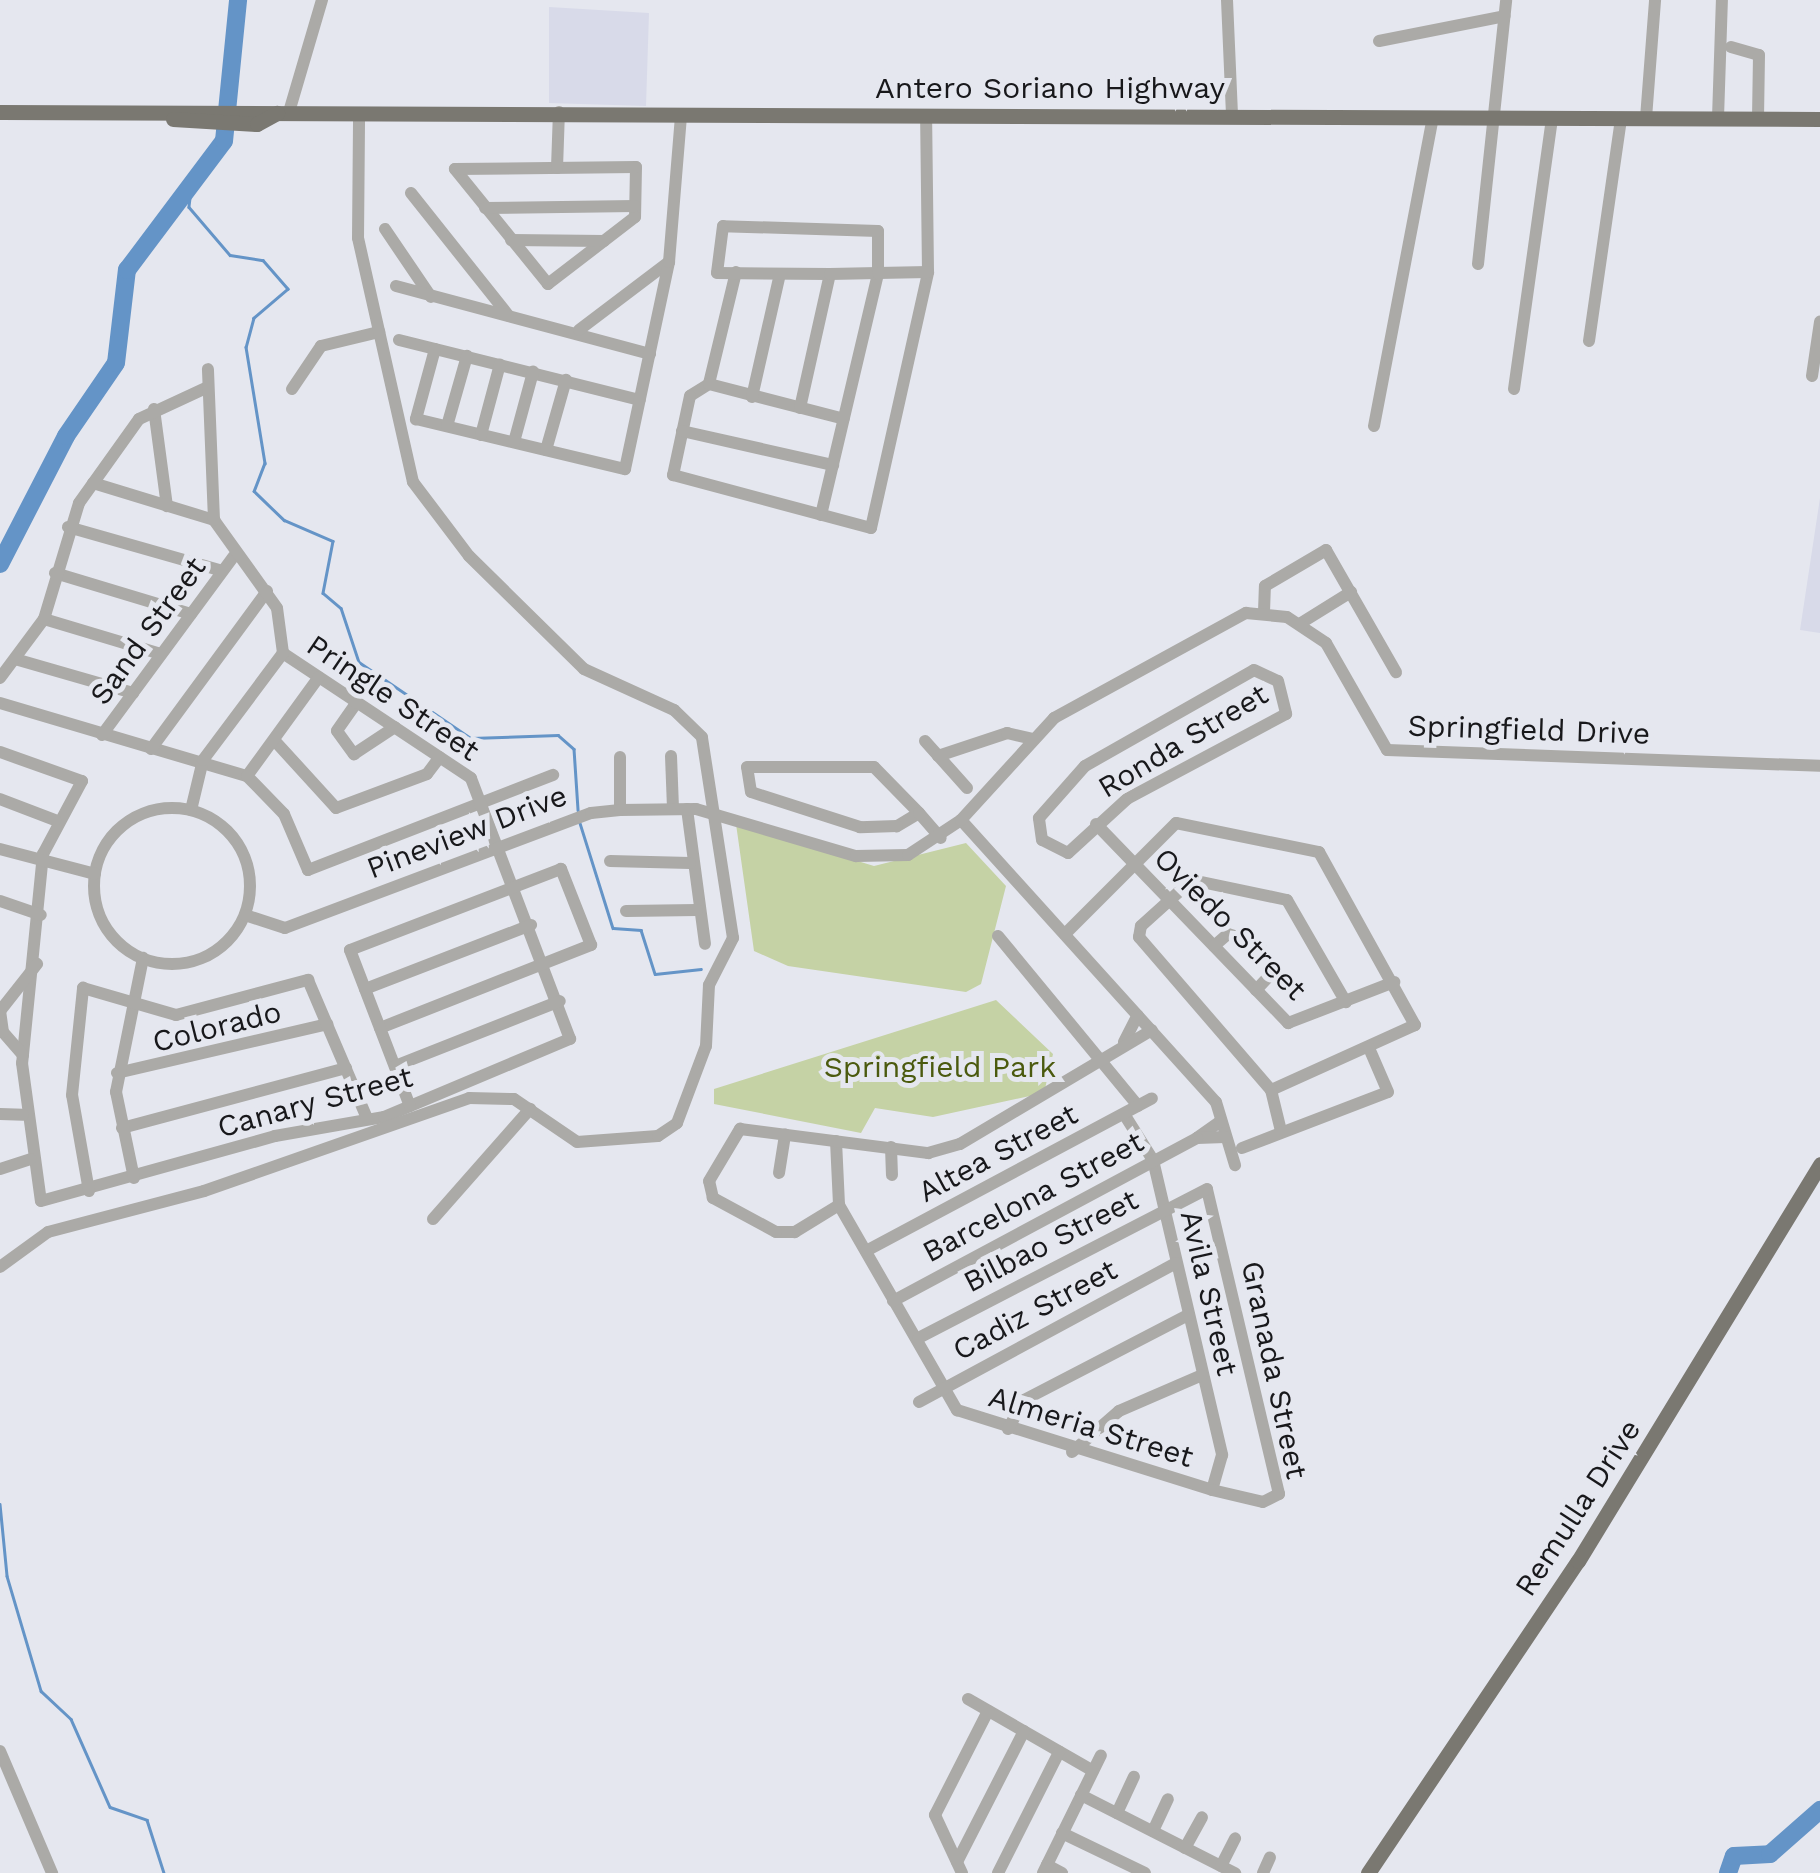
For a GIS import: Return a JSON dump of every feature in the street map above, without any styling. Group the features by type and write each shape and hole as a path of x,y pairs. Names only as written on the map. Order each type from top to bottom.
{"main road":[{"name":"Antero Soriano Highway","path":"0,112 1820,119"},
{"name":"Remulla Drive","path":"1368,1873 1589,1545 1820,1164"}],"street":[{"path":"284,112 322,0"},
{"path":"1227,0 1232,116"},
{"path":"1478,264 1500,118 1506,0"},
{"path":"1646,118 1656,0"},
{"path":"1718,118 1722,0"},
{"path":"1379,40 1505,16"},
{"path":"1732,47 1758,54 1758,119"},
{"path":"557,168 559,112"},
{"path":"0,1267 48,1232 276,1168 452,1102 492,1095 530,1109 588,1144 658,1136 676,1123 708,1036 709,985 733,938 702,736 692,724 584,669 435,517 406,458 354,211 359,113"},
{"path":"736,272 708,384 690,396 673,476 871,528 928,272 926,115"},
{"path":"435,349 416,419 624,469 669,262 680,116"},
{"path":"1374,426 1433,118"},
{"path":"1514,389 1552,118"},
{"path":"1589,341 1621,118"},
{"path":"636,167 636,206 636,217 548,284 455,170 636,167"},
{"path":"411,193 509,317"},
{"path":"485,208 636,206"},
{"path":"821,515 878,273 874,227 724,226 717,272 830,274 878,273 928,272"},
{"path":"386,229 431,298"},
{"path":"510,240 604,241"},
{"path":"578,330 669,262"},
{"path":"752,398 780,274"},
{"path":"800,408 830,274"},
{"path":"396,286 509,317 578,330 650,354"},
{"path":"1812,376 1820,322"},
{"path":"292,389 322,346 379,332"},
{"path":"399,340 640,400"},
{"path":"447,426 467,356"},
{"path":"481,434 500,364"},
{"path":"151,749 268,591 234,556 214,520 208,369"},
{"path":"514,442 532,372"},
{"path":"546,450 566,380"},
{"path":"708,384 844,419"},
{"path":"0,678 44,619 68,527 92,484 154,409 208,387"},
{"path":"154,409 166,506"},
{"path":"682,431 833,465"},
{"path":"92,484 214,520"},
{"path":"68,527 222,571"},
{"path":"712,812 870,859 941,838 1032,739 1228,619 1264,612 1265,586 1326,550 1396,672"},
{"name":"Sand Street","path":"102,735 234,556"},
{"path":"55,573 191,614"},
{"name":"Pringle Street","path":"268,591 283,653 471,778 500,845"},
{"path":"1301,623 1350,592"},
{"name":"Springfield Drive","path":"1264,612 1301,623 1326,643 1387,750 1820,766"},
{"path":"44,619 161,654"},
{"path":"191,810 203,760 283,653"},
{"path":"15,660 133,692"},
{"name":"Ronda Street","path":"1254,670 1278,682 1286,714 1096,824 1068,853 1054,852 1038,831 1039,818 1085,766 1254,670"},
{"path":"248,776 320,677"},
{"path":"357,702 337,732 354,754 395,728"},
{"path":"0,703 248,776 284,814 308,870 553,776"},
{"path":"938,756 1008,733 1032,739"},
{"path":"274,740 336,808 426,774 440,757"},
{"path":"925,741 966,788"},
{"path":"0,752 82,781 55,820 41,866 37,964 23,1055 23,1114 30,1159 0,1169"},
{"path":"620,756 620,810"},
{"path":"671,756 705,944"},
{"path":"918,814 897,826 860,827 751,792 746,767 874,767 941,838"},
{"path":"0,799 55,820"},
{"name":"Pineview Drive","path":"245,915 286,928 591,812 680,808 712,812"},
{"path":"191,810 239,845 250,883 245,915 198,960 143,958 108,930 95,874 128,820 191,810"},
{"path":"961,820 1216,1102 1235,1165"},
{"path":"1061,928 1176,823 1319,852 1415,1025 1271,1090"},
{"name":"Oviedo Street","path":"1096,824 1288,1023 1394,982"},
{"name":"Canary Street","path":"30,1159 41,1201 88,1191 410,1106 565,1044 572,1028 500,845"},
{"path":"0,849 41,866 95,874"},
{"path":"610,861 690,863"},
{"path":"380,1028 591,945 561,870 350,950 394,1066 410,1106"},
{"path":"1281,1131 1271,1090 1138,937 1192,880 1286,900 1346,1002"},
{"path":"2,905 40,914"},
{"path":"626,911 698,910"},
{"path":"365,990 531,925"},
{"path":"1214,946 1228,934 1259,944 1271,974 1256,990"},
{"path":"998,936 1103,1058 1138,1106"},
{"path":"134,1178 122,1128 117,1074 127,1008 143,958"},
{"path":"23,1055 3,1032 0,1010 37,964"},
{"path":"88,1191 72,1096 74,1020 83,988 127,1008 204,1011 297,977 308,980 367,1118"},
{"path":"394,1066 560,1001"},
{"path":"1124,1042 1138,1016"},
{"name":"Colorado","path":"117,1074 327,1024"},
{"path":"839,1205 786,1234 713,1198 709,1181 740,1128 928,1153 960,1144 1124,1042 1152,1030"},
{"path":"1242,1148 1388,1092 1369,1048"},
{"path":"122,1128 346,1068"},
{"name":"Altea Street","path":"866,1251 1152,1098"},
{"path":"433,1219 530,1109"},
{"path":"0,1114 23,1114"},
{"name":"Avila Street","path":"1124,1114 1153,1160 1222,1456 1212,1490"},
{"name":"Barcelona Street","path":"892,1301 1221,1121"},
{"path":"778,1174 785,1134"},
{"name":"Barcelona Street","path":"1196,1138 1225,1136"},
{"name":"Almeria Street","path":"836,1141 839,1205 892,1301 918,1338 940,1388 970,1418 1072,1452 1212,1490"},
{"path":"891,1148 892,1175"},
{"name":"Bilbao Street","path":"918,1338 1207,1189"},
{"name":"Granada Street","path":"1207,1189 1280,1487 1264,1502 1212,1490"},
{"name":"Cadiz Street","path":"919,1402 1176,1263"},
{"path":"1008,1429 1024,1400 1188,1315"},
{"path":"1072,1452 1119,1410 1202,1374"},
{"path":"968,1699 1093,1772"},
{"path":"960,1868 936,1815 988,1711"},
{"path":"960,1868 1024,1732"},
{"path":"0,1751 52,1873"},
{"path":"998,1873 1059,1752"},
{"path":"1062,1873 1045,1869 1101,1755"},
{"path":"1117,1813 1134,1777"},
{"path":"1081,1795 1228,1870 1235,1838"},
{"path":"1152,1831 1168,1799"},
{"path":"1186,1848 1202,1817"},
{"path":"1062,1833 1145,1873"},
{"path":"1263,1873 1270,1857"}],"shaded area":[{"path":"549,7 649,13 646,106 549,103"},
{"path":"1820,498 1820,633 1800,630"}],"green space":[{"path":"736,824 874,866 966,843 1006,886 981,984 966,992 788,966 754,951"},
{"name":"Springfield Park","path":"996,1000 1053,1054 1044,1093 933,1117 875,1108 861,1133 714,1104 714,1089"}],"waterway":[{"path":"0,564 66,436 116,363 127,270 224,141 238,0"},
{"path":"191,190 189,207 230,255 263,260 288,289 254,318 246,347 265,463 254,491 284,520 333,541 323,593 341,608 359,662 471,738 558,735 574,749 578,810"},
{"path":"580,823 613,928 641,930 655,974 701,969"},
{"path":"0,1504 7,1576 41,1691 71,1719 110,1807 147,1820 164,1873"},
{"path":"1728,1873 1734,1856 1770,1854 1820,1810"}]}
